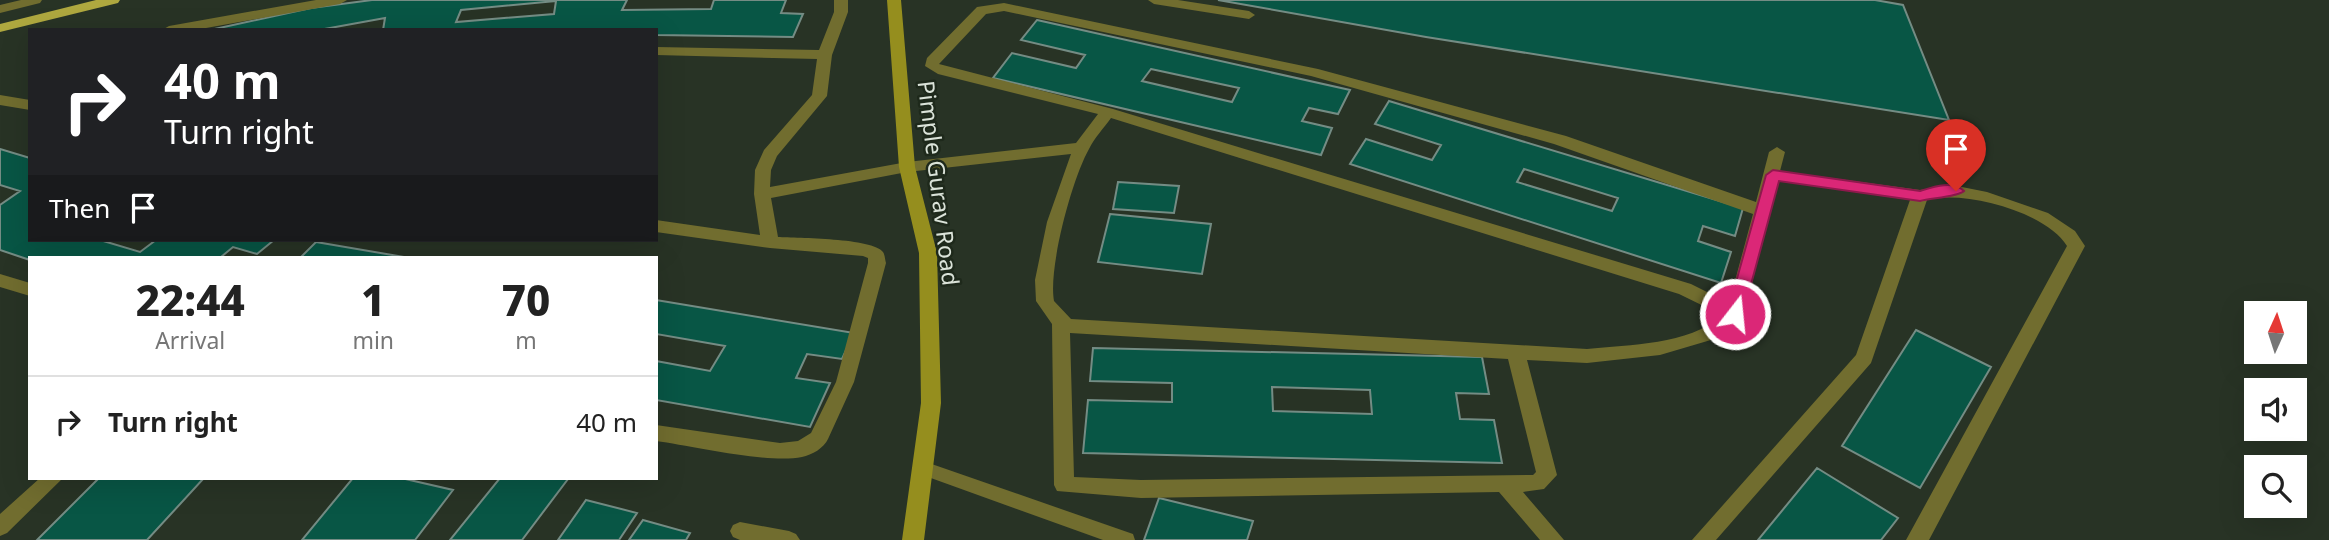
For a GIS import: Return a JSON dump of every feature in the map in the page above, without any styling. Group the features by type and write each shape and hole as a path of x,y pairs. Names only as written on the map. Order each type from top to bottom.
{"main road":[{"path":"0,28 113,0"}],"street":[{"path":"180,28 340,0"},
{"path":"770,242 762,194 763,170 770,153 819,96 825,55 841,12 841,0"},
{"name":"Pimple Gurav Road","path":"894,0 907,167 928,253 932,403 913,540"},
{"path":"1735,314 1685,289 1108,112 943,71 932,66 932,61 982,10 1004,7 1313,72 1560,140 1763,211"},
{"path":"658,51 825,55"},
{"path":"0,100 28,105"},
{"path":"1108,112 1081,148 1049,250 1044,298 1067,326 1587,356 1660,348 1715,332 1735,314 1777,152"},
{"path":"762,194 907,167 1081,148"},
{"path":"1773,175 1920,196 1941,190 1956,191 2030,212 2058,224 2072,235 2076,246 1929,523 1917,540"},
{"path":"1703,540 1864,358 1920,196"},
{"path":"658,226 770,242 866,250 876,255 877,263 845,382 818,439 802,449 780,451 658,433"},
{"path":"0,280 28,289"},
{"path":"1061,321 1064,485 1141,489 1537,483 1547,475 1515,351"},
{"path":"0,527 51,480"},
{"path":"1505,485 1553,540"},
{"path":"740,531 789,540"}],"lane":[{"path":"0,9 36,0"},
{"path":"1154,0 1249,15"},
{"path":"923,468 1126,540"}],"building":[{"path":"372,0 627,0 622,10 711,9 714,0 786,0 781,13 803,14 793,37 658,35 658,28 383,28 385,18 330,28 219,28 311,8","holes":["556,1 554,14 456,22 461,10"]},
{"path":"1218,0 1875,0 1903,5 1949,120 1426,37"},
{"path":"1037,20 1350,90 1338,114 1309,108 1302,121 1332,128 1321,155 993,78 1012,53 1076,68 1085,55 1021,40","holes":["1151,69 1239,88 1232,102 1142,81"]},
{"path":"1389,101 1743,208 1735,236 1703,226 1698,241 1731,252 1721,283 1350,164 1366,139 1432,160 1441,145 1375,124","holes":["1524,169 1618,198 1612,211 1517,182"]},
{"path":"0,149 28,157 28,242 107,242 140,252 153,242 272,242 257,254 233,247 222,256 28,256 28,259 0,250 0,205 20,191 0,185"},
{"path":"1118,182 1179,186 1174,213 1113,209"},
{"path":"1110,214 1211,224 1202,274 1098,262"},
{"path":"316,242 398,256 302,256"},
{"path":"658,300 854,333 842,359 807,354 796,378 830,383 810,427 658,400 658,361 710,371 725,346 658,334"},
{"path":"1916,330 1991,367 1920,488 1842,446"},
{"path":"1093,348 1482,357 1489,394 1456,393 1460,419 1494,420 1502,463 1083,453 1088,400 1172,402 1172,383 1090,381","holes":["1272,387 1370,390 1372,414 1273,411"]},
{"path":"1817,468 1898,518 1881,540 1758,540"},
{"path":"97,480 202,480 147,540 37,540"},
{"path":"351,480 410,480 453,490 415,540 302,540"},
{"path":"498,480 567,480 522,540 450,540"},
{"path":"1159,498 1253,521 1247,540 1144,540"},
{"path":"586,500 637,513 619,540 558,540"},
{"path":"643,520 690,533 686,540 629,540"}],"route":[{"path":"1735,314 1773,175 1920,196 1941,190 1956,191"}]}
